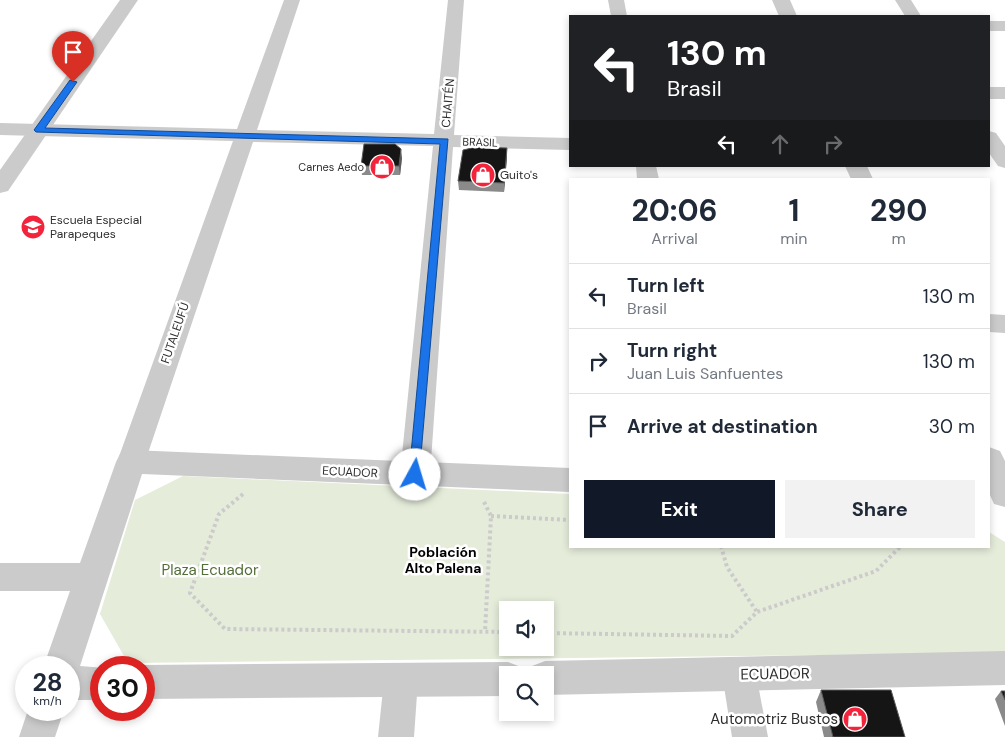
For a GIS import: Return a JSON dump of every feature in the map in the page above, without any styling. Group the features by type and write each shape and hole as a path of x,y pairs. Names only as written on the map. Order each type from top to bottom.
{"street":[{"path":"0,186 129,0"},
{"name":"FUTALEUFÚ","path":"65,656 292,0"},
{"name":"CHAITÉN","path":"415,475 456,0"},
{"path":"616,0 619,15"},
{"path":"781,0 788,15"},
{"path":"902,0 912,15"},
{"path":"990,17 1005,17"},
{"path":"990,26 1005,26"},
{"path":"990,93 1005,93"},
{"name":"BRASIL","path":"0,129 569,144"},
{"path":"990,139 1005,162"},
{"path":"990,324 1005,324"},
{"path":"990,461 1005,496 990,496"},
{"name":"ECUADOR","path":"131,462 569,480"},
{"path":"0,576 92,578"},
{"name":"ECUADOR","path":"554,678 1005,668"},
{"path":"739,674 750,737"},
{"path":"155,682 499,679"},
{"path":"396,737 401,680"},
{"path":"37,737 42,721"}],"path":[{"path":"253,468 245,492 219,514 190,593 225,629 499,632"},
{"path":"471,476 491,516 485,632"},
{"path":"491,516 569,520"},
{"path":"721,548 727,567 757,612"},
{"path":"554,633 732,636 757,612 876,571 899,548"}],"green space":[{"name":"Plaza Ecuador","path":"183,476 569,494 569,548 990,548 990,533 1005,542 1005,653 155,663 155,656 124,656 100,614 135,500"}],"building":[{"path":"364,144 395,144 401,149 399,166 361,166"},
{"name":"Guito's","path":"476,147 507,148 504,183 458,181 463,150"},
{"name":"Automotriz Bustos","path":"821,690 891,690 905,737 833,737"},
{"path":"1001,691 1005,691 1005,700"}],"place":[{"name":"Carnes Aedo","path":"382,167"},
{"name":"Guito's","path":"483,175"},
{"name":"Escuela Especial Parapeques","path":"33,227"},
{"name":"Automotriz Bustos","path":"855,719"}],"district":[{"name":"Población Alto Palena","path":"443,560"}],"route":[{"path":"73,82 39,130 445,141 415,475"}]}
